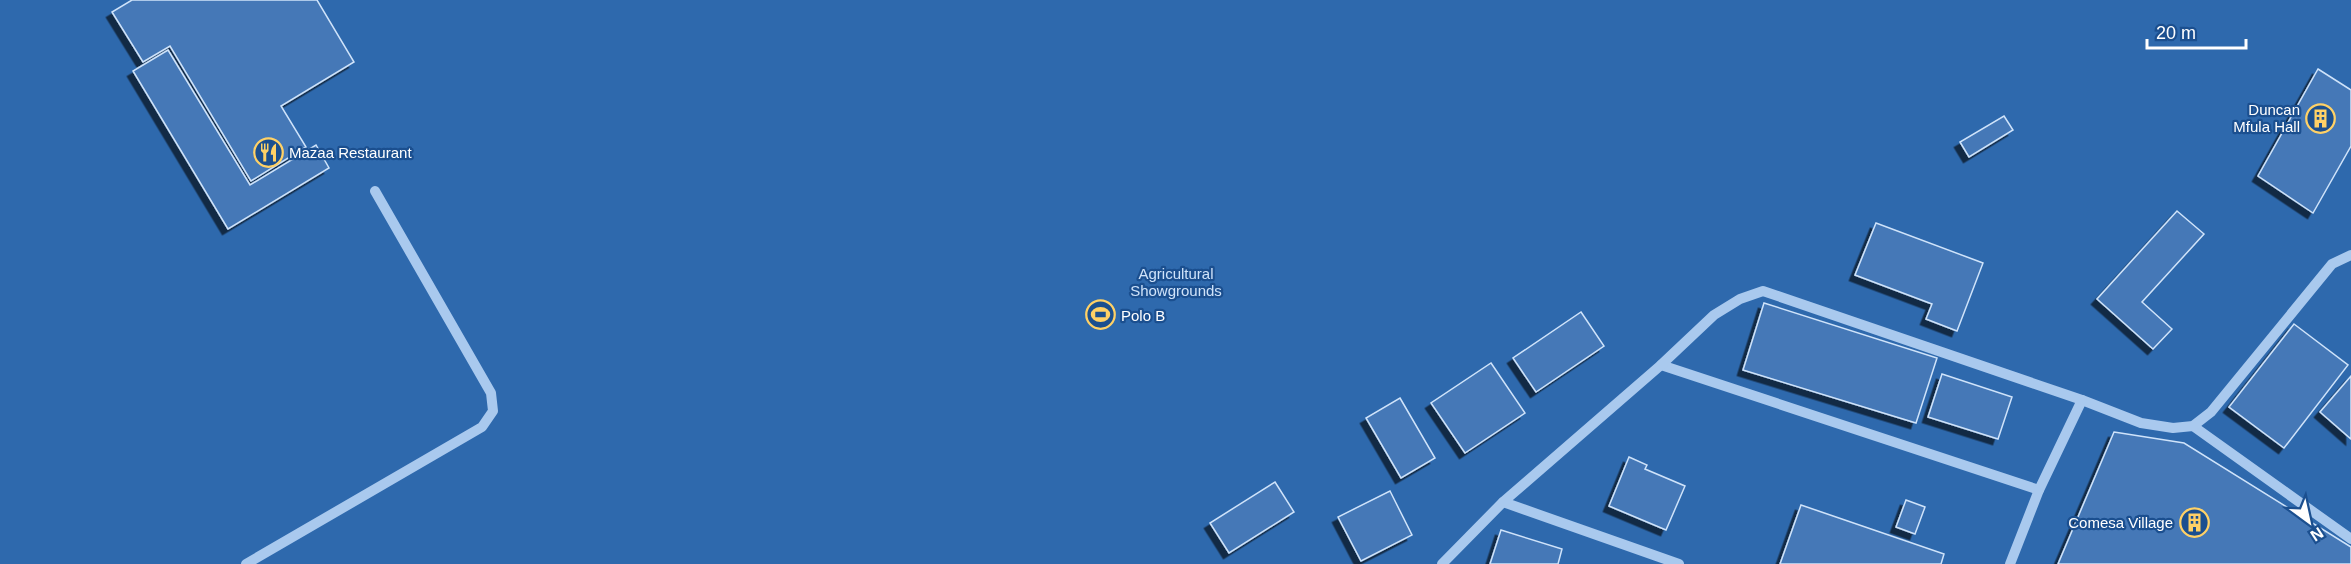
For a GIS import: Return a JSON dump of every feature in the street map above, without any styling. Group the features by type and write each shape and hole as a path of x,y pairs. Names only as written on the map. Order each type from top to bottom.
{"lane":[{"path":"246,564 482,427 493,411 491,393 375,192"},
{"path":"1442,564 1503,502 1661,365 1714,315 1740,299 1763,291 2082,400 2141,423 2173,428 2193,426 2211,412 2332,264 2351,255"},
{"path":"1661,365 2039,490"},
{"path":"2010,564 2039,490 2082,400"},
{"path":"2193,426 2351,538"},
{"path":"1503,502 1678,564"}],"green space":[{"name":"Agricultural Showgrounds","path":"0,0 2351,0 2351,564 0,564"}],"building":[{"path":"132,0 317,0 354,62 281,106 306,147 251,181 170,46 143,62 112,12"},
{"path":"168,50 250,185 316,145 329,168 228,229 133,71"},
{"name":"Duncan Mfula Hall","path":"2318,69 2351,90 2351,146 2313,213 2258,176"},
{"path":"2004,116 2013,130 1969,157 1960,142"},
{"path":"2177,211 2204,234 2142,302 2172,329 2153,349 2097,299"},
{"path":"1876,223 1983,263 1957,331 1926,319 1932,304 1855,275"},
{"path":"1764,303 1937,358 1916,423 1743,370"},
{"path":"1581,312 1604,346 1536,392 1513,358"},
{"path":"2294,324 2348,365 2284,448 2229,407"},
{"path":"1491,363 1525,413 1465,453 1431,403"},
{"path":"1942,374 2012,397 1998,439 1928,417"},
{"path":"2351,376 2351,439 2320,412"},
{"path":"1400,398 1435,458 1401,478 1366,418"},
{"name":"Comesa Village","path":"2114,432 2184,443 2351,547 2351,564 2058,564"},
{"path":"1629,457 1647,465 1645,469 1685,486 1666,530 1609,506"},
{"path":"1275,482 1294,512 1229,553 1210,523"},
{"path":"1390,491 1412,535 1361,561 1338,517"},
{"path":"1906,500 1925,507 1915,534 1896,527"},
{"path":"1801,505 1944,554 1941,564 1780,564"},
{"path":"1501,530 1562,549 1558,564 1490,564"}],"place":[{"name":"Duncan Mfula Hall","path":"2321,118"},
{"name":"Mazaa Restaurant","path":"268,152"},
{"name":"Polo B","path":"1100,315"},
{"name":"Comesa Village","path":"2194,522"}]}
